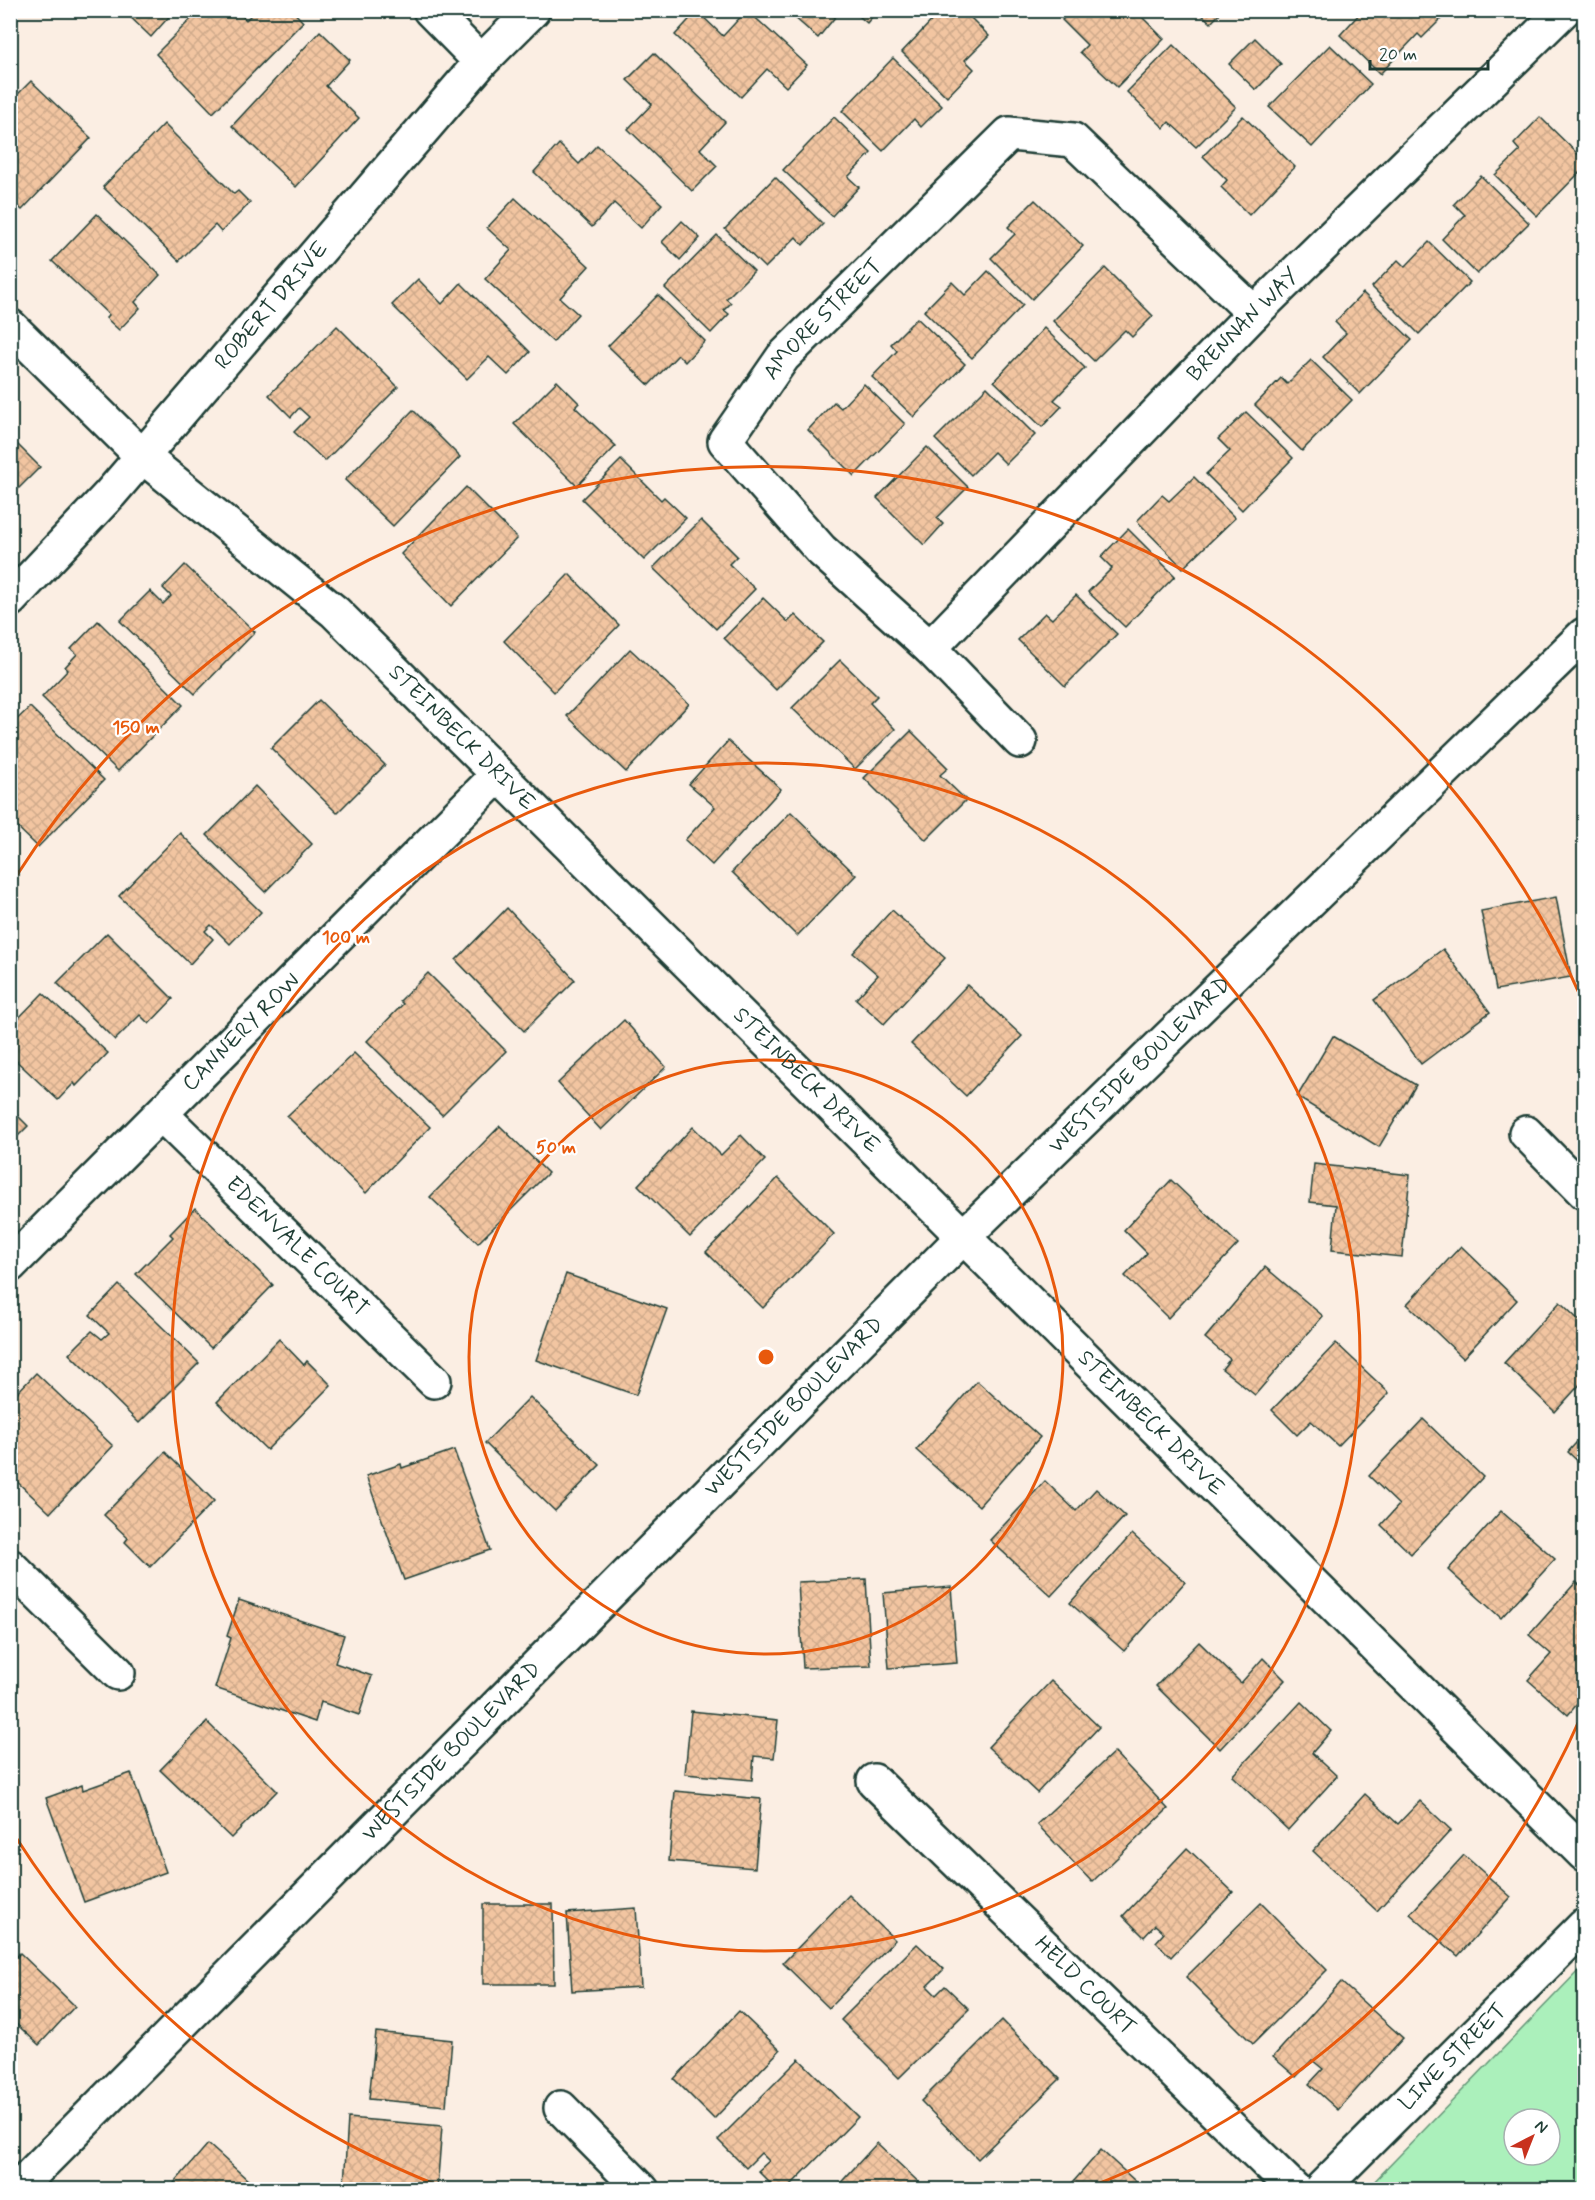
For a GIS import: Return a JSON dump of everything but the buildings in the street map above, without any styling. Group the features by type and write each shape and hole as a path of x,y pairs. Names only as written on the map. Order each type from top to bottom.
{"street":[{"path":"430,10 481,62"},
{"name":"ROBERT DRIVE","path":"10,600 142,456 481,62 534,10"},
{"name":"BRENNAN WAY","path":"930,648 1254,313 1564,10"},
{"name":"AMORE STREET","path":"1020,741 930,648 821,550 726,441 783,357 1009,134 1073,140 1254,313"},
{"name":"STEINBECK DRIVE","path":"10,326 142,456 335,612 1584,1854"},
{"name":"WESTSIDE BOULEVARD","path":"16,2190 962,1238 1584,635"},
{"name":"CANNERY ROW","path":"10,1264 498,775"},
{"name":"EDENVALE COURT","path":"161,1114 434,1381"},
{"path":"1526,1133 1584,1192"},
{"path":"10,1566 118,1673"},
{"name":"HELD COURT","path":"874,1781 1295,2190"},
{"name":"LINE STREET","path":"1320,2190 1584,1926"},
{"path":"561,2108 642,2190"}],"green space":[{"path":"1584,1965 1584,2189 1367,2189"}]}
